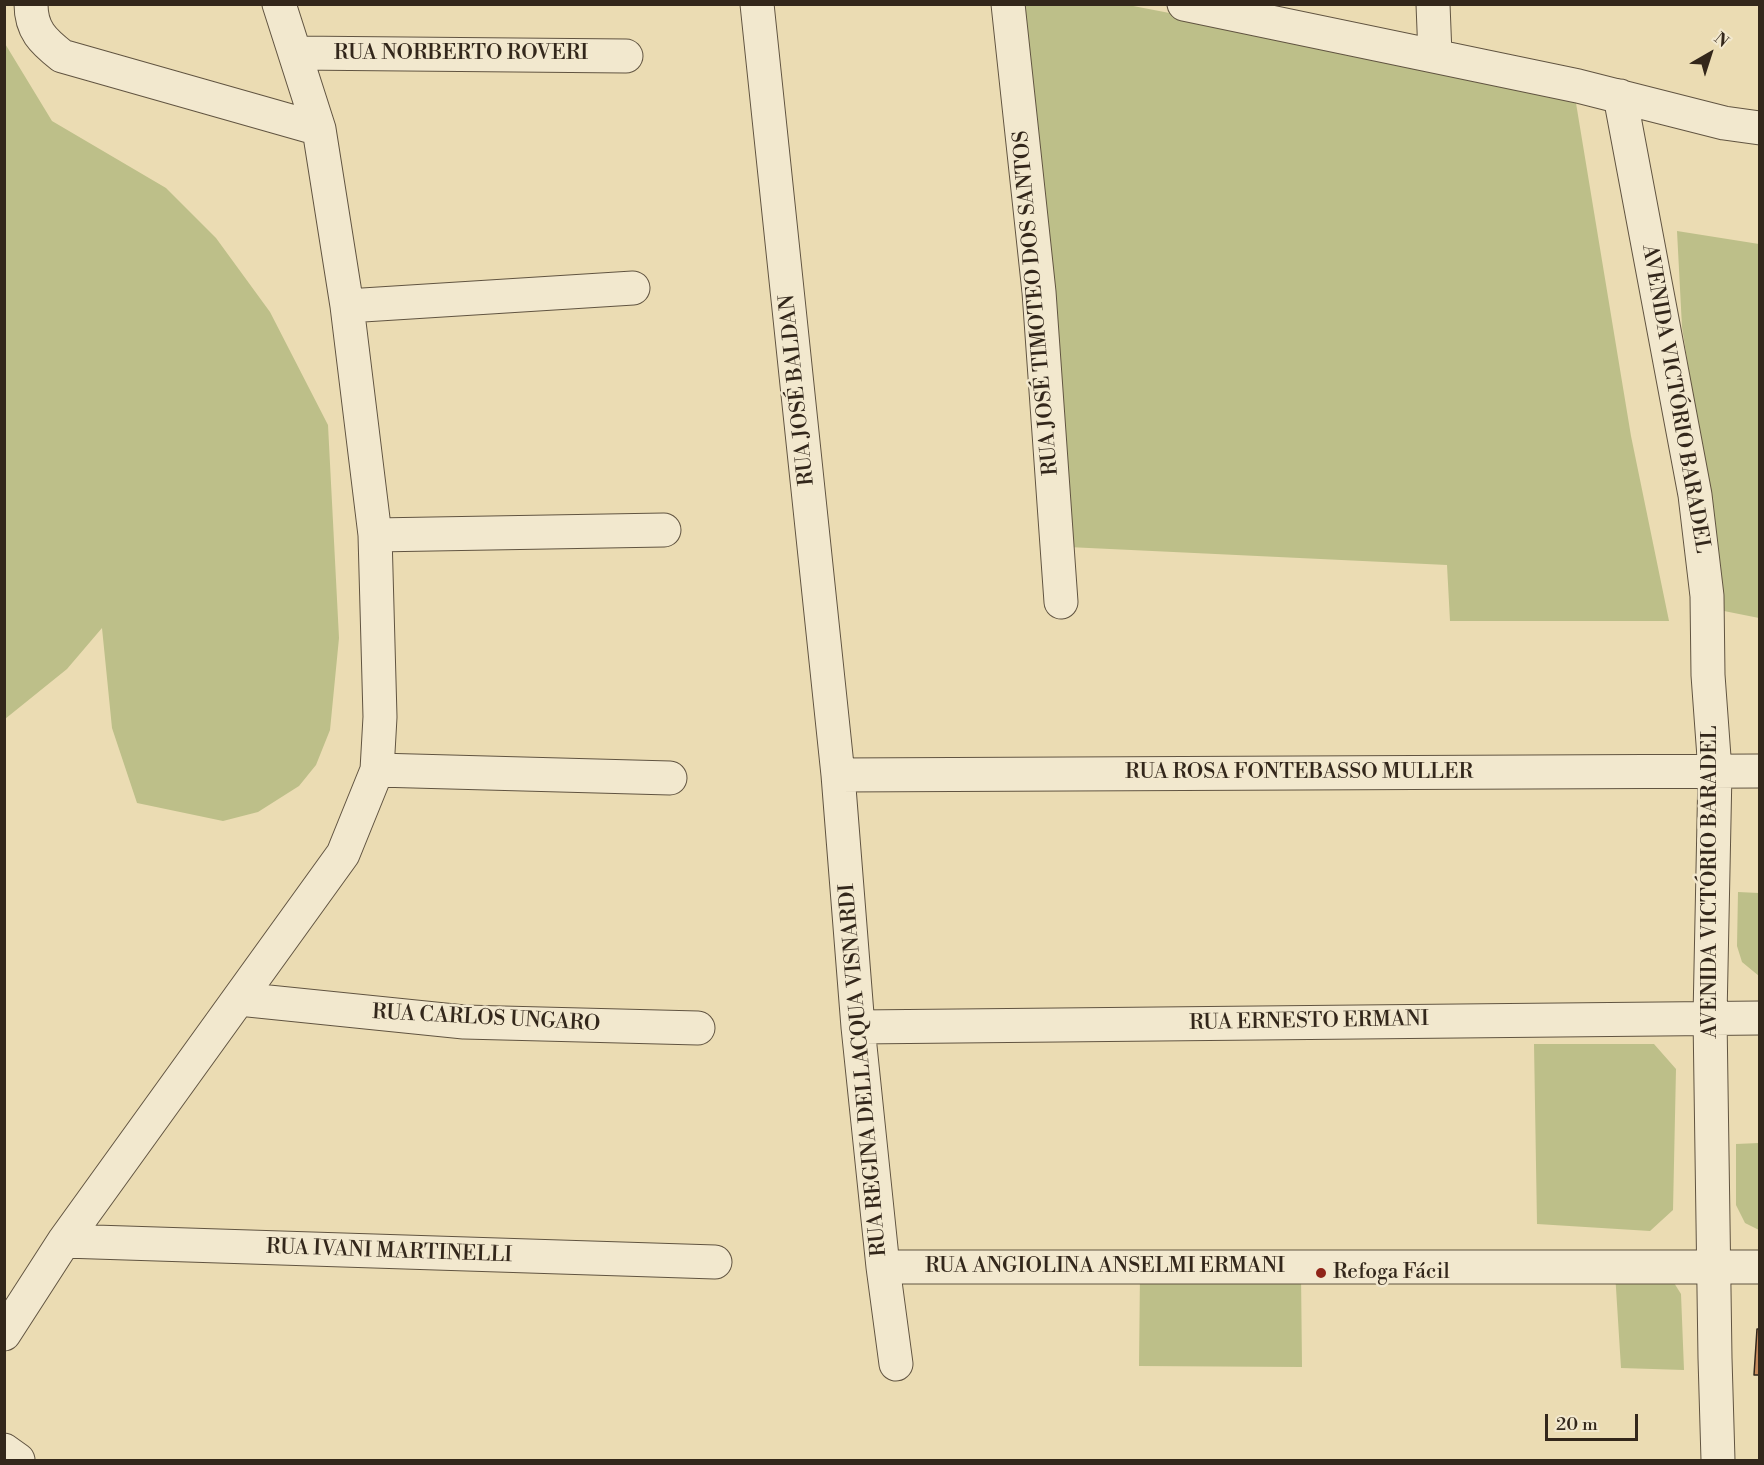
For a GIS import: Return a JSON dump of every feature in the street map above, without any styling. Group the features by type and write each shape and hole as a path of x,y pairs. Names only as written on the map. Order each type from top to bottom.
{"street":[{"path":"31,4 31,18 42,40 62,56 319,129"},
{"path":"4,1334 64,1241 343,854 377,770 380,717 375,535 347,306 319,129 279,4"},
{"name":"RUA JOSÉ BALDAN","path":"758,4 838,775"},
{"name":"RUA JOSÉ TIMOTEO DOS SANTOS","path":"1008,4 1040,292 1061,602"},
{"path":"1184,4 1435,55 1620,96 1724,123 1760,128"},
{"path":"1432,4 1435,55"},
{"name":"RUA NORBERTO ROVERI","path":"295,53 626,56"},
{"name":"AVENIDA VICTÓRIO BARADEL","path":"1620,96 1695,495 1707,596 1708,675 1715,771 1710,1017 1718,1461"},
{"path":"347,306 633,288"},
{"path":"375,535 664,530"},
{"path":"377,770 670,778"},
{"name":"RUA ROSA FONTEBASSO MULLER","path":"838,775 1760,771"},
{"name":"RUA REGINA DELLACQUA VISNARDI","path":"838,775 858,1027 883,1267 896,1364"},
{"name":"RUA CARLOS UNGARO","path":"239,999 464,1022 698,1028"},
{"name":"RUA ERNESTO ERMANI","path":"858,1027 1760,1018"},
{"name":"RUA IVANI MARTINELLI","path":"64,1241 715,1262"},
{"name":"RUA ANGIOLINA ANSELMI ERMANI","path":"883,1267 1760,1267"},
{"path":"4,1450 18,1461"}],"green space":[{"path":"1020,5 1128,5 1574,91 1631,436 1669,621 1450,621 1447,565 1068,547"},
{"path":"4,42 52,121 166,188 216,238 270,312 328,425 339,638 330,730 316,765 299,786 258,812 223,821 137,803 112,728 102,628 67,669 5,719"},
{"path":"1677,231 1759,244 1759,618 1719,610 1708,494 1682,327"},
{"path":"1738,892 1759,893 1759,976 1742,962 1737,946"},
{"path":"1534,1044 1654,1044 1676,1069 1673,1210 1650,1231 1537,1224"},
{"path":"1760,1143 1759,1230 1745,1223 1736,1205 1736,1144"},
{"path":"1140,1272 1301,1273 1302,1367 1139,1366"},
{"path":"1615,1272 1671,1278 1681,1294 1684,1370 1621,1368"}],"building":[{"path":"1757,1329 1760,1329 1760,1375 1754,1375"}],"place":[{"name":"Refoga Fácil","path":"1321,1273"}]}
